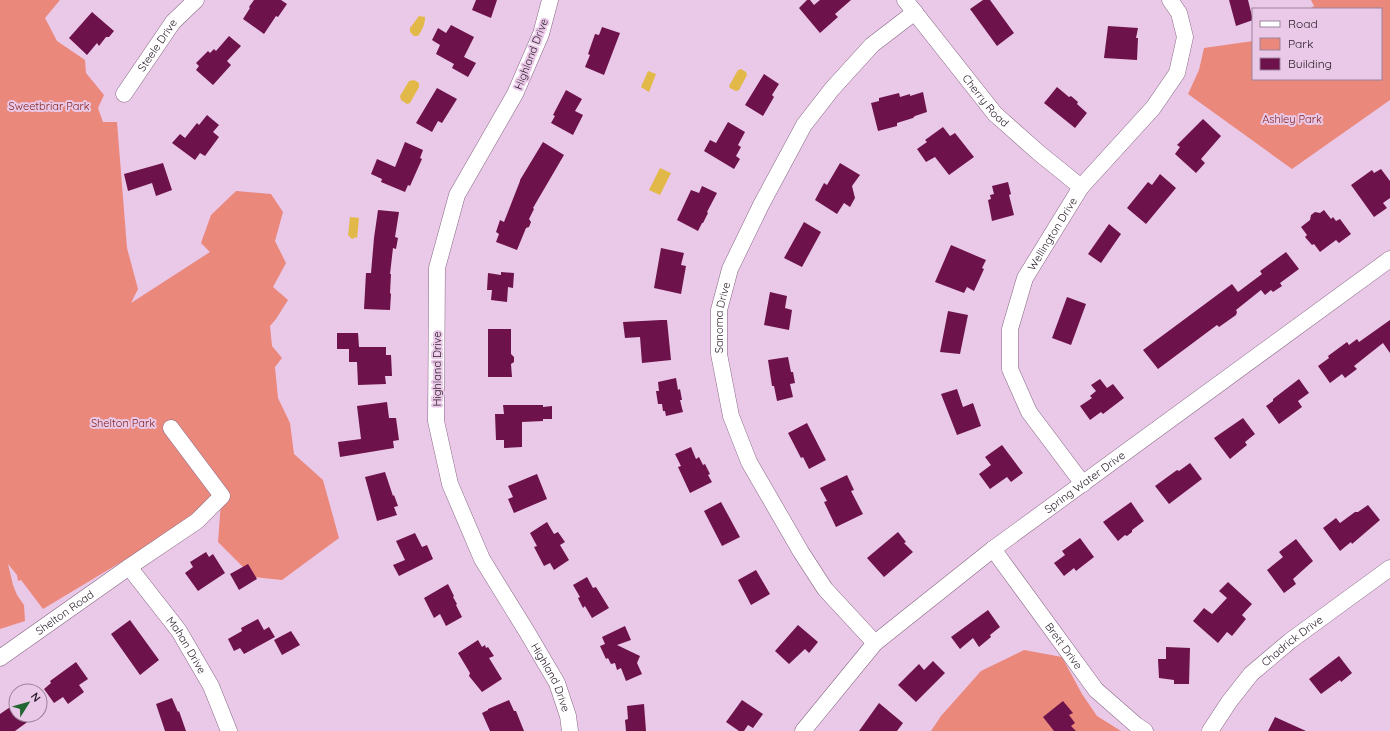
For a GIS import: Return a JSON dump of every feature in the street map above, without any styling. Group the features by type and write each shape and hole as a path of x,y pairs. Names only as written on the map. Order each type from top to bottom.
{"street":[{"name":"Steele Drive","path":"124,94 173,22 196,0"},
{"name":"Highland Drive","path":"550,0 541,34 515,94 457,194 437,268 436,421 450,484 482,559 528,632 557,683 568,716 570,731"},
{"name":"Wellington Drive","path":"1083,484 1029,412 1010,369 1010,329 1026,278 1081,187 1153,108 1177,73 1184,37 1178,13 1170,0"},
{"name":"Cherry Road","path":"910,6 995,114 1039,153 1081,187"},
{"name":"Sanoma Drive","path":"875,643 821,583 801,552 749,462 731,416 719,354 719,310 730,269 761,205 804,125 832,89 910,6"},
{"name":"Spring Water Drive","path":"803,731 875,643 994,549 1390,259"},
{"name":"Shelton Road","path":"0,658 129,567 198,521 222,496 171,428"},
{"name":"Brett Drive","path":"994,549 1096,690 1136,725 1146,731"},
{"name":"Mahan Drive","path":"129,567 179,631 211,686 229,731"},
{"name":"Chadrick Drive","path":"1210,731 1229,702 1251,674 1290,641 1390,568"}],"green space":[{"name":"Shelton Park","path":"0,0 60,0 45,18 57,41 85,60 86,73 104,95 98,108 103,122 117,122 127,248 138,289 131,303 210,252 201,243 211,215 236,191 271,194 283,212 275,241 286,263 273,287 288,300 270,326 272,346 282,358 275,367 278,398 290,423 294,454 323,480 339,538 282,580 253,577 218,542 221,502 43,609 21,580 18,581 17,575 8,564 13,585 17,595 24,605 25,621 0,629"},
{"name":"Ashley Park","path":"1311,0 1390,0 1390,100 1292,169 1188,94 1199,70 1204,48 1252,41 1252,80 1382,80 1382,8 1311,8 1314,6"},
{"path":"1024,650 1062,657 1082,694 1097,716 1121,731 931,731 941,716 981,671"}],"shaded area":[{"path":"419,16 425,17 424,22 418,36 414,36 410,32 410,28"},
{"path":"741,69 746,72 747,75 739,90 736,91 729,86 738,70"},
{"path":"648,71 656,74 649,92 641,87"},
{"path":"414,80 419,83 419,87 410,103 407,104 401,100 400,96 409,81"},
{"path":"660,168 671,173 660,195 649,190"},
{"path":"350,217 359,218 357,238 354,237 354,239 348,236"}],"building":[{"path":"254,0 281,0 287,4 278,17 276,16 264,34 243,19"},
{"path":"476,0 497,0 491,18 472,10"},
{"path":"807,0 810,0 814,5 820,0 851,0 835,14 838,17 820,33 799,8"},
{"path":"983,0 990,0 1014,33 997,46 970,9"},
{"path":"1229,0 1248,0 1252,20 1236,26"},
{"path":"92,12 114,31 109,37 106,37 99,46 97,43 87,55 69,38"},
{"path":"451,25 474,37 464,57 476,63 468,77 452,68 454,64 436,54 440,45 432,40 438,28 446,33"},
{"path":"1108,26 1138,28 1136,38 1138,38 1137,60 1104,58"},
{"path":"602,27 620,33 604,75 585,67 590,55 588,54 595,34 599,35"},
{"path":"229,36 241,46 227,61 231,65 213,85 196,70 199,66 196,63 208,51 210,53 214,49 216,51"},
{"path":"764,74 779,84 772,95 774,97 763,116 745,105"},
{"path":"1057,87 1078,102 1077,104 1087,113 1075,128 1044,103"},
{"path":"437,88 457,99 442,123 438,121 432,132 416,123"},
{"path":"566,90 582,99 575,111 583,115 573,135 551,123 555,116 553,115"},
{"path":"923,92 927,112 897,123 897,126 878,131 871,103 879,101 879,98 899,93 900,97"},
{"path":"207,115 219,125 213,132 219,137 205,156 200,153 195,160 172,143 180,134 185,138 197,123 199,125"},
{"path":"1203,119 1221,136 1201,159 1205,163 1196,173 1175,154 1180,147 1177,145"},
{"path":"728,122 745,132 738,145 741,147 736,156 740,159 734,169 704,151 710,140 716,143"},
{"path":"943,127 950,136 955,133 974,157 949,175 935,157 926,162 917,149 927,142 925,140"},
{"path":"405,142 423,150 420,158 422,159 410,186 408,185 405,192 381,182 382,179 371,174 377,159 395,167"},
{"path":"543,142 564,155 533,208 534,209 529,219 531,222 529,227 526,228 517,250 496,242 499,234 496,232 500,220 504,222 520,180"},
{"path":"163,163 172,190 156,196 152,183 128,191 124,174"},
{"path":"840,163 860,175 852,186 855,198 850,207 844,203 837,214 815,200 824,183 827,185"},
{"path":"1381,169 1390,181 1390,198 1383,203 1387,208 1374,217 1351,185 1372,170 1374,173"},
{"path":"1160,174 1176,188 1146,224 1127,208 1148,182 1152,185"},
{"path":"1008,182 1011,194 1009,195 1014,215 992,221 988,200 991,199 990,195 994,194 992,186"},
{"path":"702,186 717,193 698,231 677,220 691,190 699,193"},
{"path":"378,210 399,212 395,237 398,238 396,249 393,248 390,274 390,310 364,309 366,273 371,273"},
{"path":"1324,210 1331,219 1333,217 1336,221 1340,219 1351,234 1339,243 1336,240 1320,252 1314,244 1312,245 1305,237 1307,235 1301,227 1310,220 1311,215 1315,212 1320,213"},
{"path":"804,222 821,232 802,267 784,258"},
{"path":"1109,224 1121,234 1101,263 1088,254"},
{"path":"951,245 986,260 982,268 984,269 974,291 967,287 964,293 935,282"},
{"path":"661,248 684,253 681,265 686,266 681,294 654,288"},
{"path":"1286,252 1299,269 1280,283 1282,286 1273,292 1271,290 1265,295 1261,290 1236,310 1236,315 1219,327 1217,325 1158,369 1143,350 1232,284 1238,292 1262,274 1260,271"},
{"path":"501,272 514,273 513,288 508,287 507,302 491,300 492,290 487,290 488,273 501,275"},
{"path":"770,292 787,296 785,308 792,310 789,330 764,325"},
{"path":"1067,297 1086,304 1071,345 1052,338"},
{"path":"948,311 968,315 960,354 940,352"},
{"path":"667,320 671,360 642,363 640,337 625,338 623,322"},
{"path":"1390,320 1390,353 1383,343 1354,366 1357,369 1345,378 1342,374 1330,383 1318,366 1329,358 1328,356 1347,342 1349,345 1357,339 1359,342"},
{"path":"488,329 511,329 511,354 514,357 514,362 511,364 512,377 488,377"},
{"path":"337,333 358,333 359,347 386,347 386,355 391,355 392,376 385,376 386,384 358,385 357,362 349,362 349,349 337,349"},
{"path":"788,357 795,383 790,384 793,397 777,401 774,386 772,386 768,360"},
{"path":"676,378 678,390 680,389 682,400 680,400 683,412 666,416 665,411 663,411 662,404 658,404 656,391 659,391 658,382"},
{"path":"1100,379 1107,388 1113,384 1124,398 1103,414 1101,412 1090,420 1080,406 1092,398 1090,396 1096,391 1091,385"},
{"path":"1299,379 1309,393 1298,401 1302,407 1279,424 1266,406"},
{"path":"957,389 963,407 973,403 981,426 957,435 941,394"},
{"path":"387,402 389,418 396,418 399,440 393,441 394,448 340,457 338,442 361,439 357,406"},
{"path":"503,405 552,406 552,419 522,422 522,447 504,448 504,440 496,440 495,414 504,414"},
{"path":"1243,418 1255,434 1245,442 1247,445 1230,459 1214,438"},
{"path":"807,423 826,460 809,469 803,457 801,458 788,433"},
{"path":"1002,445 1023,473 1011,482 1007,477 990,489 979,474 991,465 985,457"},
{"path":"691,447 696,459 699,457 703,465 705,464 712,482 690,493 678,467 681,466 675,454"},
{"path":"1190,463 1202,479 1169,504 1155,486 1177,470 1179,471"},
{"path":"385,472 398,506 394,507 397,515 377,521 365,477"},
{"path":"537,474 547,499 514,513 508,499 513,497 508,486"},
{"path":"847,475 854,490 851,491 863,514 836,527 824,502 827,501 820,488"},
{"path":"721,502 740,537 722,546 704,511"},
{"path":"1131,502 1144,521 1127,536 1125,535 1118,541 1103,522"},
{"path":"1368,505 1380,520 1352,544 1351,542 1340,551 1323,528 1336,518 1340,523"},
{"path":"547,522 554,534 558,532 565,542 560,545 569,560 554,570 550,563 544,566 534,547 537,546 530,533"},
{"path":"898,532 906,542 904,543 913,552 884,577 867,558"},
{"path":"415,533 422,547 427,545 433,559 399,576 393,565 405,560 396,541"},
{"path":"1080,538 1094,557 1076,571 1074,568 1064,576 1054,563 1065,555 1062,551"},
{"path":"1296,539 1313,561 1293,579 1296,584 1284,593 1267,570 1283,557 1279,552"},
{"path":"206,552 209,557 213,554 225,573 198,591 185,573 193,567 190,562"},
{"path":"248,564 257,579 239,590 230,574"},
{"path":"756,570 770,594 751,605 738,580"},
{"path":"587,577 593,588 596,587 609,608 592,618 585,606 583,608 578,598 580,597 573,585"},
{"path":"1228,582 1252,604 1242,615 1246,619 1232,636 1227,632 1218,643 1193,621 1204,608 1212,614 1227,598 1219,591"},
{"path":"448,584 462,617 446,626 440,614 434,618 424,598"},
{"path":"988,610 1000,627 979,647 973,638 960,649 951,637"},
{"path":"258,619 264,630 269,627 275,637 244,654 240,648 234,651 228,639 242,631 241,628"},
{"path":"130,620 159,660 140,675 111,634"},
{"path":"798,625 818,642 809,653 805,649 789,664 775,651"},
{"path":"625,626 631,640 617,645 640,656 637,663 642,674 626,681 621,668 617,670 615,663 611,664 608,658 606,659 600,646 605,644 602,637"},
{"path":"291,631 300,645 282,655 274,640"},
{"path":"478,640 482,647 485,645 486,648 488,647 494,656 489,658 502,679 482,692 469,676 470,673 458,653"},
{"path":"1166,647 1190,648 1189,684 1174,684 1174,680 1159,678 1158,659 1166,659"},
{"path":"1339,656 1352,673 1341,682 1340,680 1321,694 1309,679"},
{"path":"933,661 945,673 916,702 898,685 919,664 924,670"},
{"path":"76,662 88,679 79,685 84,692 68,704 63,697 54,703 48,695 48,686 51,683 50,681"},
{"path":"172,698 178,712 179,711 186,731 165,731 156,704"},
{"path":"509,700 514,711 516,711 524,731 490,731 482,713"},
{"path":"742,700 763,714 753,728 748,725 744,731 739,731 726,722"},
{"path":"1063,701 1073,713 1069,715 1075,723 1071,726 1076,731 1054,731 1043,717"},
{"path":"879,703 903,723 897,731 859,731"},
{"path":"644,704 646,731 626,731 625,720 628,719 627,706"},
{"path":"8,708 8,723 26,723 15,731 0,731 0,714"},
{"path":"1275,717 1306,731 1268,731"}],"park label":[{"name":"Sweetbriar Park","path":"49,106"}]}
